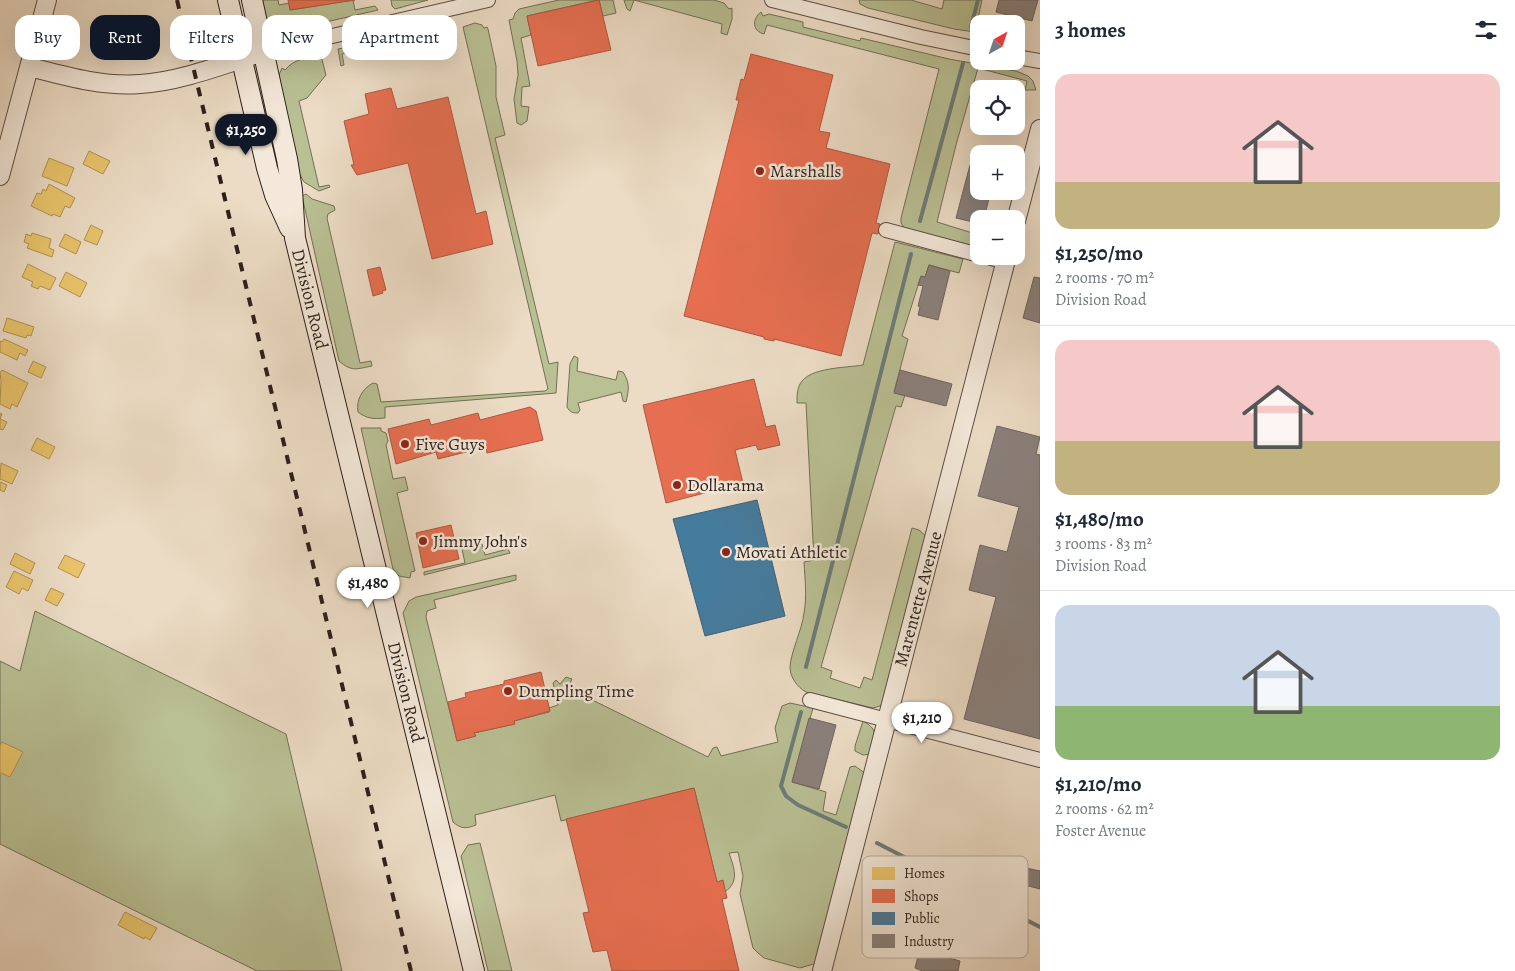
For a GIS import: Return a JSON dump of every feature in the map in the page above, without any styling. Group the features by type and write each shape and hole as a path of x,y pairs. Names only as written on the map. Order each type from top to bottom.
{"main road":[{"name":"Division Road","path":"228,0 231,15"},
{"name":"Division Road","path":"252,0 262,47"},
{"name":"Division Road","path":"241,60 275,195 295,238"},
{"name":"Division Road","path":"265,60 287,160 295,238 474,971"}],"street":[{"path":"0,176 47,0"},
{"path":"332,36 488,0"},
{"path":"772,0 970,47"},
{"path":"1025,58 1040,61"},
{"path":"30,67 98,82 140,84 188,74 237,60"},
{"path":"1019,210 1040,129"},
{"path":"886,230 970,253"},
{"name":"Marentette Avenue","path":"822,971 1004,265"},
{"path":"810,700 1040,760"}],"green space":[{"path":"258,0 278,0 279,5 289,3 290,10 353,0 355,10 375,6 378,10 356,15 342,15 342,18 332,21 332,15 263,15"},
{"path":"391,0 428,0 395,9 392,6"},
{"path":"559,0 598,0 527,16 531,35 521,38 530,86 522,87 521,106 529,107 527,121 521,125 517,123 514,99 518,75 509,20 513,19 519,9"},
{"path":"599,0 613,0 616,13 603,16"},
{"path":"624,0 634,0 630,11 627,9"},
{"path":"634,0 714,0 724,3 729,9 732,8 732,19 727,35 721,33 722,24"},
{"path":"859,0 911,0 942,9 944,0 982,0 979,15 970,15 970,31 868,8 860,4"},
{"path":"761,12 763,16 769,14 803,22 803,27 860,41 861,38 970,63 970,70 977,70 975,80 970,80 970,96 937,222 970,232 970,246 905,229 901,223 939,69 767,25 764,34 755,28 755,21"},
{"path":"475,23 488,29 496,66 496,97 505,135 495,138 549,364 558,362 556,393 385,407 385,418 368,417 358,412 358,403 363,392 373,383 377,384 381,402 545,391 548,389 463,27"},
{"path":"342,48 344,65 341,66 338,49"},
{"path":"322,60 326,75 307,98 299,101 319,187 329,185 330,187 319,191 304,182 296,168 279,75 282,68 285,70 297,61"},
{"path":"986,70 1016,71 1028,76 1033,81 1036,90 1025,90 1027,81"},
{"path":"306,194 312,199 334,206 335,210 328,214 327,218 360,363 371,361 372,366 354,369 347,367 339,361 302,196"},
{"path":"895,242 963,259 959,273 929,265 925,277 921,276 902,336 908,339 894,392 905,395 901,407 896,406 821,667 832,671 830,678 860,688 864,677 872,680 912,528 919,530 927,537 885,699 880,706 873,708 806,692 795,681 790,671 794,647 803,620 805,607 804,562 814,560 806,403 797,403 797,395 800,384 811,374 828,369 863,365"},
{"path":"574,356 578,358 577,371 616,380 618,371 623,372 628,386 626,402 623,401 621,392 578,403 580,410 578,413 570,411 567,407 570,364"},
{"path":"361,428 381,428 381,431 386,433 388,441 386,445 393,479 405,477 408,490 397,493 415,571 411,572 410,578 399,576 393,569"},
{"path":"482,544 485,555 508,549 510,553 424,575 424,572 465,563 462,549"},
{"path":"516,575 516,580 434,600 436,608 427,611 426,617 457,741 475,736 474,733 514,724 514,721 549,712 549,708 558,705 553,683 556,680 560,684 566,677 572,679 568,688 708,757 713,748 717,747 721,756 778,742 775,728 782,706 790,703 813,708 792,782 826,792 823,811 836,815 850,767 855,766 866,774 817,963 800,968 764,958 753,948 740,894 743,876 738,852 729,853 734,869 734,879 730,888 725,892 723,881 717,882 694,788 561,821 555,795 475,815 476,825 469,827 464,828 453,822 403,613 409,601 416,597"},
{"path":"35,611 286,734 342,971 257,971 0,844 0,661 20,671"},
{"path":"863,721 872,728 875,735 871,754 863,755 855,751 855,746"},
{"path":"480,843 512,971 488,971 461,856 468,845"}],"building: Homes":[{"path":"89,151 110,161 103,174 83,164"},
{"path":"49,158 74,168 67,186 42,176"},
{"path":"49,184 75,198 70,208 65,206 60,217 53,214 52,216 31,206 37,193 41,194 43,189 46,191"},
{"path":"91,225 103,231 97,245 84,240"},
{"path":"32,233 51,239 49,248 54,250 52,257 27,248 29,244 24,242 26,234 31,236"},
{"path":"65,234 81,242 76,254 59,246"},
{"path":"28,264 56,278 50,290 40,286 38,289 31,286 33,282 22,277"},
{"path":"66,272 87,283 80,297 59,286"},
{"path":"7,318 34,327 31,336 27,335 26,338 3,331"},
{"path":"4,339 28,350 25,356 20,353 17,360 0,352 0,341 2,342"},
{"path":"33,361 46,367 41,378 28,372"},
{"path":"2,370 28,383 17,407 12,404 10,409 0,404 0,373"},
{"path":"0,419 7,422 3,430 0,429"},
{"path":"37,438 55,447 49,459 31,450"},
{"path":"1,463 18,471 12,484 0,479"},
{"path":"0,482 7,485 4,492 0,490"},
{"path":"15,553 35,563 30,574 10,564"},
{"path":"65,555 85,564 78,578 58,568"},
{"path":"14,571 33,580 28,591 22,588 19,594 6,587"},
{"path":"51,588 64,594 57,606 45,600"},
{"path":"2,742 23,752 10,777 1,773 0,776 0,746"},
{"path":"125,912 157,928 150,940 145,937 144,939 118,925"}],"building: Shops":[{"path":"288,0 355,0 290,10"},
{"path":"599,0 611,50 538,66 527,16"},
{"path":"751,54 833,75 819,131 830,133 826,148 890,164 876,223 880,224 878,234 872,233 841,356 774,339 774,341 764,339 764,337 684,316 739,100 736,100 741,79 744,80"},
{"path":"391,88 397,109 448,97 476,214 486,211 493,244 432,259 408,163 357,175 351,165 354,165 344,121 369,114 365,94"},
{"path":"380,267 386,290 373,296 367,270"},
{"path":"754,379 766,427 775,425 780,445 758,450 756,445 735,450 743,483 666,503 643,405"},
{"path":"530,407 536,411 543,440 487,453 486,447 438,459 436,452 396,464 388,429 429,419 431,425 478,413 480,420"},
{"path":"451,525 459,559 423,568 416,533"},
{"path":"541,672 550,711 514,721 515,724 474,733 476,736 457,741 448,702 466,697 465,693 504,684 504,681"},
{"path":"694,788 717,882 723,880 727,898 722,899 739,971 612,971 607,950 593,952 583,913 589,912 566,819"}],"building: Public":[{"path":"757,500 785,616 705,636 673,519"}],"building: Industry":[{"path":"999,0 1038,0 1032,21 1025,19 1025,15 1008,15 996,12"},
{"path":"970,165 970,200 989,200 986,210 970,210 970,221 956,218"},
{"path":"929,265 950,271 938,320 918,315 920,307 918,306 923,286 918,285 921,276 925,277"},
{"path":"1034,277 1040,278 1040,323 1023,318"},
{"path":"900,370 952,384 946,406 894,393"},
{"path":"997,426 1040,437 1036,454 1040,455 1040,739 964,719 996,597 969,590 980,545 1007,552 1019,507 978,496"},
{"path":"809,718 836,725 819,789 792,782"},
{"path":"1028,868 1040,871 1040,889 1028,886"},
{"path":"918,958 949,958 960,961 958,971 923,971 915,968"}],"waterway":[{"path":"974,15 978,0"},
{"path":"920,221 963,63"},
{"path":"806,667 911,254"},
{"path":"801,712 781,786 786,796 798,805 846,827"},
{"path":"877,843 902,856"},
{"path":"1028,921 1040,927"}],"railway":[{"path":"177,0 411,971"}],"place":[{"name":"Marshalls","path":"760,171"},
{"name":"Five Guys","path":"405,444"},
{"name":"Dollarama","path":"677,485"},
{"name":"Jimmy John's","path":"423,541"},
{"name":"Movati Athletic","path":"726,552"},
{"name":"Dumpling Time","path":"508,691"}]}
